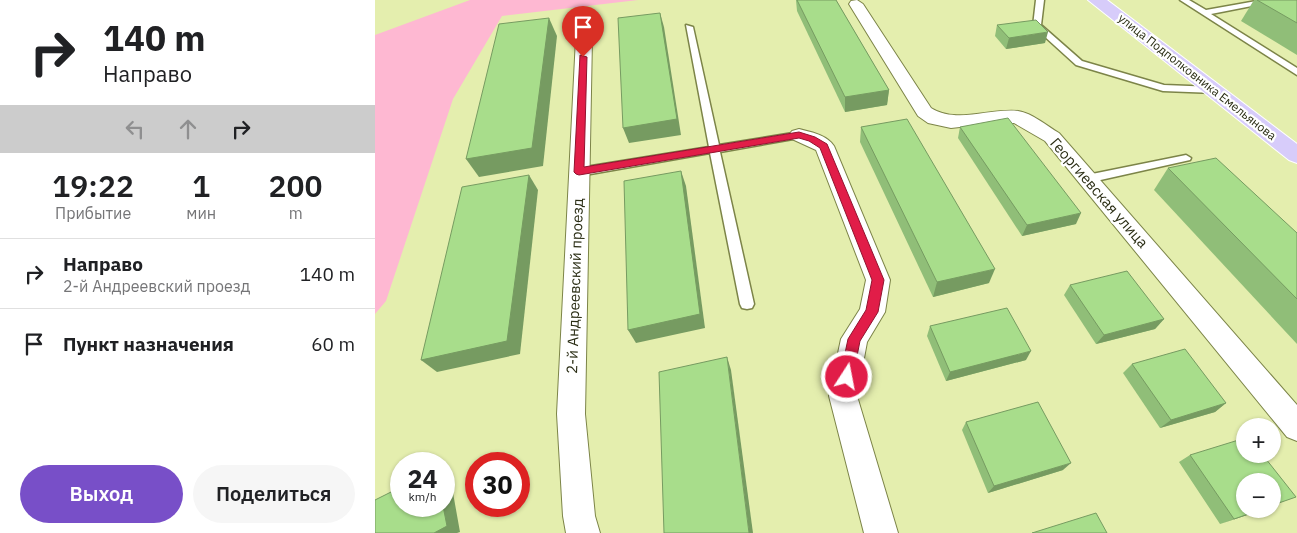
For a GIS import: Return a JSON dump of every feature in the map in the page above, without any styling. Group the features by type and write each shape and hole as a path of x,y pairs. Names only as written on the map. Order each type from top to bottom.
{"main road":[{"name":"улица Подполковника Емельянова","path":"1096,0 1297,155"}],"street":[{"name":"Георгиевская улица","path":"856,4 924,112 935,119 951,122 995,117 1018,117 1052,137 1297,426"},
{"name":"2-й Андреевский проезд","path":"583,533 579,516 571,414 584,38"},
{"path":"799,135 812,139 824,146 878,280 872,312 854,339 843,396 881,533"}],"lane":[{"path":"1040,0 1037,26 1079,63 1163,88 1215,90"},
{"path":"1184,0 1297,72"},
{"path":"1204,13 1259,2"},
{"path":"689,27 747,304"},
{"path":"579,172 799,135"},
{"path":"1087,179 1186,158"}],"shaded area":[{"path":"470,0 638,0 502,16 453,99 386,301 375,314 375,35"}],"building":[{"path":"797,0 836,0 889,90 845,97"},
{"path":"1257,0 1297,0 1297,23"},
{"path":"660,13 677,119 623,128 618,18"},
{"path":"549,18 532,148 466,159 499,24"},
{"path":"1036,20 1048,32 1009,38 997,25"},
{"path":"1008,118 1081,213 1027,225 960,127"},
{"path":"907,119 995,269 937,282 861,127"},
{"path":"1216,158 1297,233 1297,299 1168,168"},
{"path":"681,171 700,314 628,330 624,181"},
{"path":"529,175 507,341 421,360 462,187"},
{"path":"1127,271 1164,319 1104,335 1070,285"},
{"path":"1007,308 1031,351 950,372 930,326"},
{"path":"1185,349 1226,403 1171,420 1132,364"},
{"path":"727,357 749,533 664,533 659,372"},
{"path":"1038,402 1071,463 994,486 966,422"},
{"path":"1236,441 1236,463 1269,463 1277,473 1236,473 1237,518 1234,519 1190,455"},
{"path":"1281,478 1296,497 1281,502"},
{"path":"390,492 390,517 445,517 447,526 434,533 375,533 375,500"},
{"path":"1096,513 1107,533 1032,533"}],"route":[{"path":"583,57 579,172 799,135 812,139 824,146 878,280 872,312 854,339 847,377"}]}
